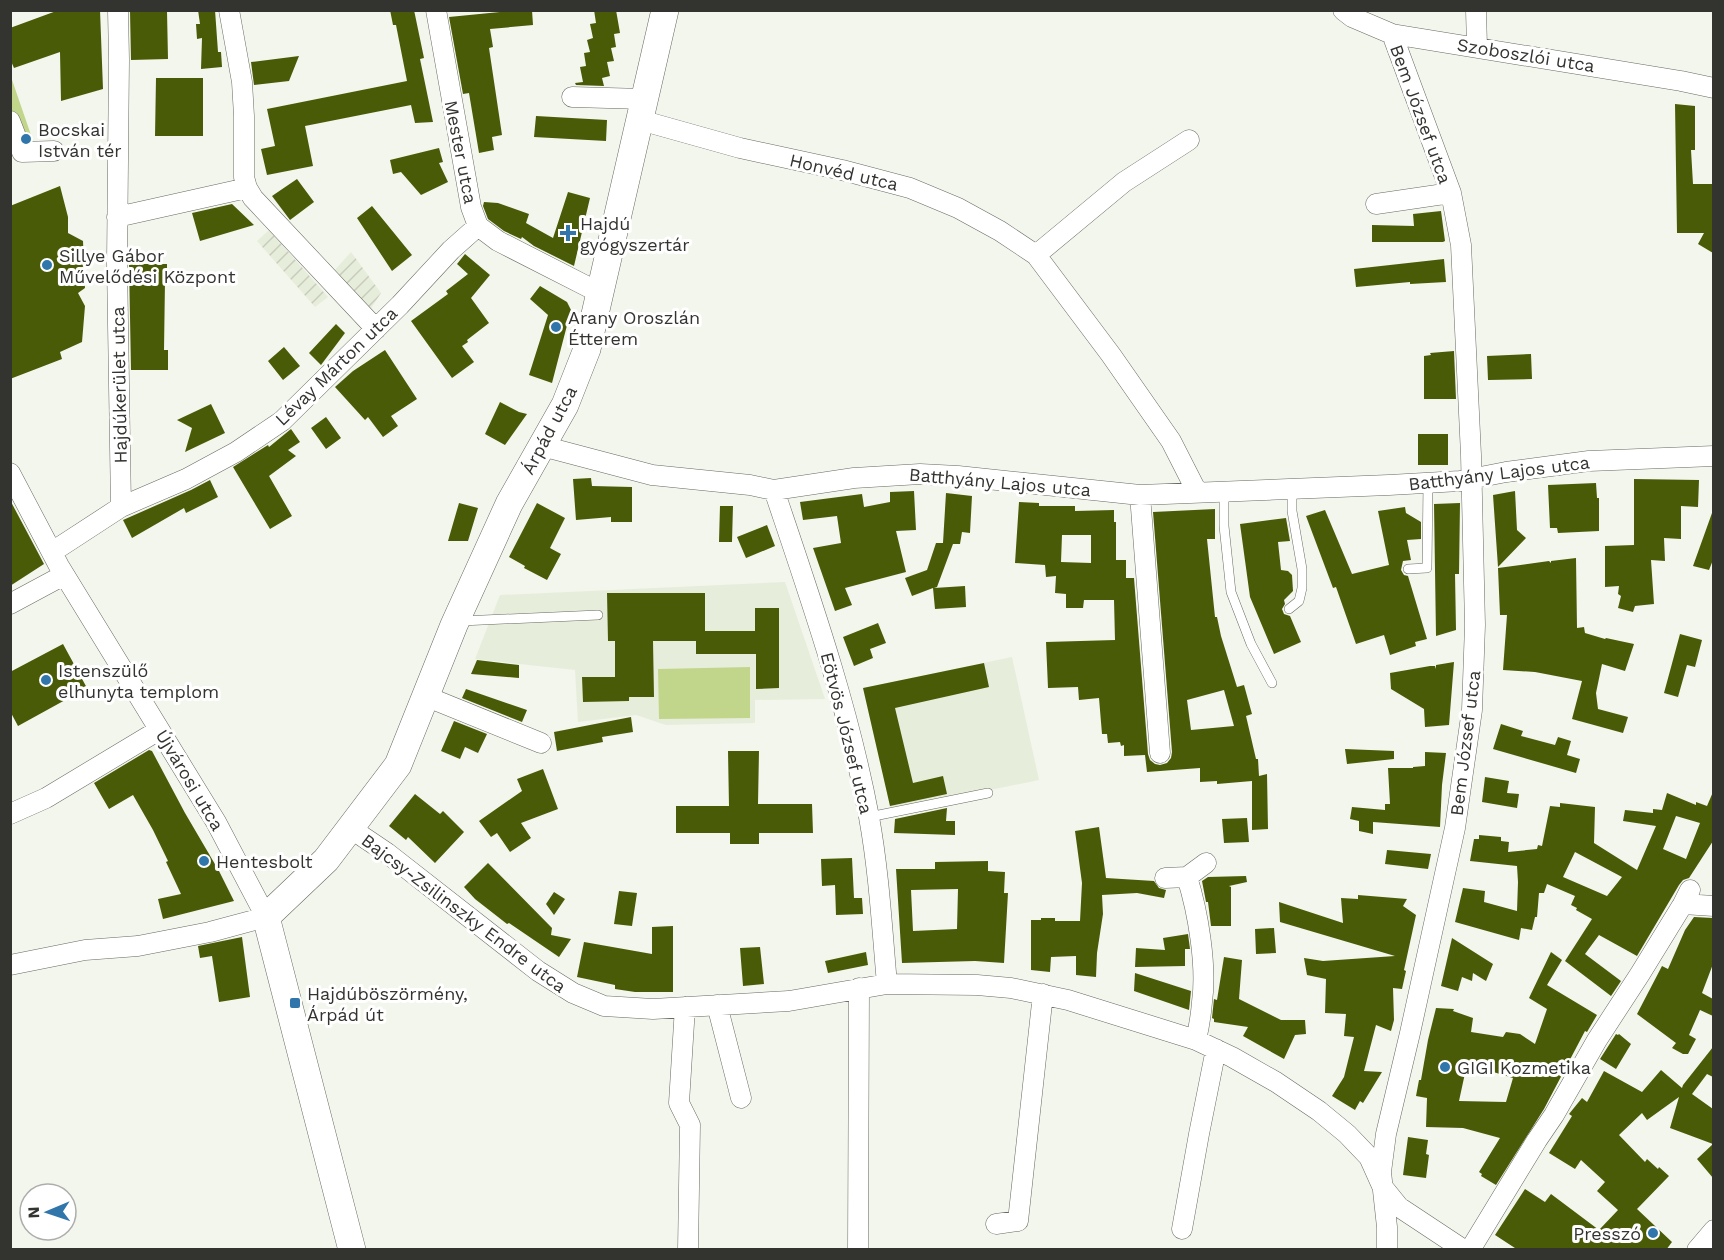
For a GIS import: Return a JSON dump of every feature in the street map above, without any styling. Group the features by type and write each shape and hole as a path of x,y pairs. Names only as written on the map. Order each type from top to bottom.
{"street":[{"name":"Hajdúkerület utca","path":"118,10 117,217 121,507"},
{"path":"229,10 242,82 244,177 247,188 253,198 376,329"},
{"name":"Mester utca","path":"436,10 471,207 478,226 498,241 600,293"},
{"name":"Árpád utca","path":"266,917 326,860 398,765 456,622 509,504 565,405 587,350 665,10"},
{"name":"Szoboszlói utca","path":"1343,10 1352,17 1392,34 1478,46 1713,88"},
{"path":"1476,10 1478,46"},
{"name":"Bem József utca","path":"1387,1250 1381,1172 1386,1134 1464,829 1474,679 1475,595 1461,245 1451,193 1392,34"},
{"name":"Honvéd utca","path":"572,97 642,110 740,148 842,170 910,188 958,208 1000,231 1036,255 1111,355 1171,441 1197,492"},
{"path":"10,121 22,152 54,151"},
{"path":"1036,255 1124,182 1189,140"},
{"path":"117,217 247,188"},
{"name":"Bem József utca","path":"1376,204 1451,193"},
{"name":"Lévay Márton utca","path":"51,552 121,507 186,478 236,452 282,422 376,329 451,250 478,226"},
{"name":"Batthyány Lajos utca","path":"542,446 652,475 750,485 774,490 854,478 920,474 1140,495 1428,483 1472,479 1589,461 1713,456"},
{"name":"Újvárosi utca","path":"10,473 64,575 216,822 266,917 352,1250"},
{"name":"Eötvös József utca","path":"774,490 833,672 854,750 869,817 880,899 887,984"},
{"path":"1140,495 1160,753"},
{"path":"10,604 64,575"},
{"path":"425,696 541,743"},
{"path":"10,814 46,798 159,730"},
{"name":"Bajcsy-Zsilinszky Endre utca","path":"350,828 387,853 538,970 573,993 604,1006 653,1009 789,1000 887,984 977,985 1043,994 1086,1005 1196,1040 1276,1082 1319,1111 1347,1134 1369,1157 1382,1186 1399,1207 1464,1250"},
{"path":"1165,878 1187,877 1206,863"},
{"path":"1187,877 1192,892 1203,960 1203,1000 1196,1040"},
{"path":"1470,1250 1687,897 1713,906"},
{"path":"10,965 85,950 138,946 210,932 266,917"},
{"path":"858,1250 859,988"},
{"path":"996,1224 1018,1221 1043,994"},
{"path":"717,1005 741,1098"},
{"path":"685,1007 679,1102 690,1125 688,1250"},
{"path":"1182,1228 1216,1049"},
{"path":"1697,1250 1713,1230"}],"lane":[{"path":"1408,569 1427,568 1428,483"},
{"path":"1289,609 1299,601 1302,588 1302,570 1292,511 1292,489"},
{"path":"1224,491 1224,526 1231,592 1251,644 1272,683"},
{"path":"456,622 598,615"},
{"path":"869,817 988,793"}],"shaded area":[{"path":"269,230 328,297 315,307 257,241"},
{"path":"351,252 381,293 368,313 333,272"},
{"path":"785,582 825,699 755,700 755,723 666,725 636,715 578,722 575,670 475,659 500,595"},
{"path":"1012,657 1039,780 891,810 863,688"}],"green space":[{"path":"10,74 31,135 21,138 11,110"},
{"path":"750,667 750,718 659,719 658,669"}],"building":[{"path":"59,10 100,10 103,89 61,101 60,52 14,68 10,59 10,28"},
{"path":"198,10 215,10 218,52 221,52 222,67 201,69 202,38 197,39 196,24 200,24"},
{"path":"390,10 414,10 424,58 420,59 433,122 415,123 411,105 305,126 313,166 267,175 261,149 275,146 267,109 407,81 396,25 393,25"},
{"path":"532,10 533,25 490,29 493,47 489,48 502,135 492,137 494,150 479,153 469,93 463,94 449,17"},
{"path":"594,10 616,10 620,33 614,34 616,47 611,48 614,61 607,62 610,76 602,78 604,86 576,85 575,83 583,82 580,67 586,66 584,53 590,52 587,40 593,38 590,24 596,23"},
{"path":"130,11 167,11 168,59 131,60"},
{"path":"299,56 289,81 254,85 251,62"},
{"path":"156,78 203,78 203,136 155,136"},
{"path":"1675,104 1695,106 1695,150 1691,150 1693,184 1713,184 1713,253 1698,244 1704,233 1677,233"},
{"path":"536,116 607,120 606,141 534,137"},
{"path":"439,148 443,162 439,163 448,182 421,195 401,172 393,174 390,160"},
{"path":"297,179 314,202 290,220 272,196"},
{"name":"Sillye Gábor Művelődési Központ","path":"60,186 68,217 68,233 83,241 85,288 78,293 85,306 82,342 60,352 62,359 10,379 10,206"},
{"name":"Hajdú gyógyszertár","path":"568,192 590,198 574,266 534,246 522,237 521,239 504,231 488,219 483,206 484,202 498,203 529,214 526,223 553,238"},
{"path":"232,204 254,225 200,241 192,213"},
{"path":"372,206 412,255 392,271 357,218"},
{"path":"1441,211 1445,241 1443,242 1372,242 1372,225 1414,226 1413,214"},
{"path":"465,254 490,275 471,298 489,323 462,346 474,362 452,378 411,321 448,294 446,291 468,274 457,264"},
{"path":"1444,259 1446,282 1410,284 1410,282 1356,287 1354,269"},
{"path":"129,264 167,264 164,350 168,350 168,370 131,370"},
{"path":"540,286 567,302 571,310 552,383 529,375 548,315 530,299"},
{"path":"336,324 345,333 321,365 309,353"},
{"path":"284,347 300,366 283,380 268,361"},
{"path":"385,350 417,399 391,416 398,426 383,437 368,417 365,420 335,387 353,371"},
{"path":"1454,351 1456,399 1424,399 1424,356 1431,355 1430,353"},
{"path":"1531,354 1532,379 1488,380 1487,356"},
{"path":"500,402 527,414 505,445 485,434"},
{"path":"211,404 225,433 185,452 192,428 177,420"},
{"path":"326,417 341,438 326,449 311,428"},
{"path":"291,429 300,442 288,450 296,456 269,476 292,516 270,529 233,467 268,445 269,447"},
{"path":"1418,434 1448,434 1448,465 1418,465"},
{"path":"591,478 592,486 632,487 632,522 611,522 611,517 576,520 573,479"},
{"path":"1634,479 1699,480 1698,507 1681,506 1681,539 1664,538 1665,561 1651,560 1654,604 1635,606 1633,612 1618,608 1621,596 1618,594 1619,586 1605,587 1605,546 1634,545"},
{"path":"210,480 218,497 186,513 184,508 132,538 123,520"},
{"path":"1596,483 1597,498 1599,498 1599,531 1558,533 1557,528 1550,528 1548,485"},
{"path":"914,491 916,530 896,531 906,572 845,588 852,605 835,611 813,548 841,543 837,516 803,520 800,502 862,494 864,507 890,502 890,492"},
{"path":"1515,491 1517,530 1526,538 1498,567 1493,495"},
{"path":"946,493 972,496 970,533 962,532 960,544 953,544 937,587 934,588 965,586 966,607 935,609 933,588 912,596 905,578 927,570 936,543 943,543"},
{"path":"10,500 44,564 10,586"},
{"path":"1019,502 1039,503 1039,506 1075,506 1075,511 1114,510 1116,560 1126,560 1126,578 1134,578 1148,754 1150,760 1160,765 1167,763 1172,752 1153,512 1215,509 1215,539 1207,539 1215,617 1217,617 1237,687 1244,685 1252,714 1246,716 1256,759 1258,759 1259,776 1267,774 1268,829 1252,830 1252,781 1217,784 1217,781 1200,782 1200,768 1147,772 1145,755 1124,756 1124,745 1121,746 1120,742 1108,743 1107,734 1102,734 1099,698 1079,700 1078,687 1048,688 1046,642 1115,640 1114,600 1084,600 1083,608 1066,608 1066,594 1055,593 1056,576 1046,577 1045,565 1015,563","holes":["1062,535 1091,535 1091,563 1061,562","1224,690 1234,726 1191,730 1187,700"]},
{"path":"459,503 478,508 468,541 448,541"},
{"path":"537,503 565,518 550,548 561,554 547,580 509,557"},
{"path":"1460,503 1459,574 1455,574 1456,630 1436,636 1434,504"},
{"path":"720,506 733,506 732,542 719,542"},
{"path":"1405,507 1406,513 1421,522 1421,539 1407,540 1411,560 1403,561 1401,570 1404,575 1408,576 1427,639 1415,642 1416,646 1390,655 1384,635 1356,644 1336,587 1333,588 1306,516 1325,510 1352,574 1389,565 1378,511"},
{"path":"1712,513 1713,560 1709,570 1693,566"},
{"path":"1286,518 1290,541 1278,542 1281,570 1288,571 1292,575 1293,591 1284,600 1285,604 1282,609 1284,614 1290,616 1301,642 1274,654 1250,597 1240,524"},
{"path":"767,525 775,546 746,558 737,537"},
{"path":"1576,558 1577,628 1584,627 1585,633 1605,639 1634,644 1625,671 1602,664 1596,693 1598,709 1628,717 1623,733 1572,719 1582,681 1535,672 1503,670 1507,615 1500,615 1498,568"},
{"path":"607,593 705,593 705,631 755,631 755,608 779,608 779,688 756,689 756,654 696,654 696,641 653,641 654,697 629,697 629,701 583,702 582,677 615,677 615,641 608,641"},
{"path":"878,623 886,643 870,649 873,658 854,666 843,637"},
{"path":"1680,634 1702,640 1695,667 1687,665 1678,697 1664,693"},
{"name":"Istenszülő elhunyta templom","path":"63,644 87,688 18,726 10,711 10,672"},
{"path":"477,660 519,665 519,678 471,674"},
{"path":"1454,662 1449,725 1425,727 1424,709 1391,689 1390,673 1430,666 1435,666 1436,669 1436,665"},
{"path":"984,663 989,687 895,708 913,783 943,776 947,794 890,806 863,688"},
{"path":"466,689 527,710 522,722 462,698"},
{"path":"631,717 633,732 602,737 603,742 557,751 554,732"},
{"path":"454,721 487,734 478,753 465,747 460,759 441,751"},
{"path":"1501,724 1523,731 1521,736 1555,745 1558,737 1571,741 1567,755 1580,759 1576,773 1493,749"},
{"path":"1345,749 1394,751 1394,759 1347,764"},
{"path":"149,750 152,751 234,901 163,919 158,899 181,894 153,830 133,795 109,809 94,783"},
{"path":"728,751 759,751 758,804 812,804 813,833 759,833 759,844 730,844 730,833 676,833 676,806 729,806"},
{"path":"1425,752 1446,753 1440,827 1373,822 1373,834 1359,831 1359,821 1350,819 1352,807 1385,810 1385,804 1390,804 1388,768 1425,766"},
{"path":"543,769 558,809 521,823 531,838 510,852 497,833 491,837 479,821 522,791 517,779"},
{"path":"1485,777 1509,781 1507,793 1519,794 1517,808 1482,802"},
{"path":"1713,792 1713,841 1689,878 1683,880 1679,885 1637,956 1599,935 1585,954 1621,981 1611,996 1565,961 1592,919 1571,905 1575,896 1547,884 1544,893 1539,893 1537,917 1535,917 1532,930 1521,928 1519,940 1455,922 1463,888 1485,891 1484,902 1517,911 1517,866 1470,861 1474,839 1479,839 1479,835 1501,837 1501,841 1509,842 1508,852 1537,849 1538,845 1542,846 1550,806 1560,807 1560,803 1595,807 1594,843 1637,870 1656,826 1623,821 1625,810 1653,813 1653,809 1662,810 1667,793 1696,805 1696,802 1707,806","holes":["1676,816 1700,823 1686,859 1663,849","1575,852 1622,877 1607,896 1563,877"]},
{"path":"415,794 440,814 443,811 464,832 435,863 408,837 406,840 389,826"},
{"path":"947,808 946,821 955,821 955,835 894,833 895,819"},
{"path":"1247,818 1249,842 1224,843 1222,819"},
{"path":"1099,827 1106,878 1154,881 1159,888 1166,890 1164,898 1137,893 1102,895 1103,914 1096,977 1076,975 1076,956 1051,957 1050,972 1031,970 1031,920 1055,918 1055,921 1080,921 1082,883 1075,831"},
{"path":"1387,850 1431,854 1428,869 1385,864"},
{"path":"852,858 854,898 862,898 863,914 836,915 835,885 822,886 821,859"},
{"path":"988,861 988,871 1005,872 1004,893 1008,893 1004,963 975,961 902,963 896,869 935,869 935,862","holes":["958,889 957,929 913,931 911,890"]},
{"path":"488,863 552,928 551,935 571,939 559,957 509,923 507,924 475,899 464,887"},
{"path":"1246,876 1247,882 1229,886 1231,887 1231,926 1211,926 1202,881 1208,877"},
{"path":"619,891 637,893 632,926 614,924"},
{"path":"554,892 565,899 554,915 546,904"},
{"path":"1358,895 1407,899 1403,906 1416,915 1402,989 1393,988 1394,1020 1391,1031 1376,1025 1364,1071 1382,1072 1363,1103 1360,1101 1355,1110 1332,1096 1344,1077 1354,1037 1344,1036 1346,1014 1325,1013 1326,979 1307,975 1304,958 1323,961 1395,956 1280,922 1279,902 1343,923 1341,898 1358,899"},
{"path":"1694,917 1713,918 1713,964 1702,993 1713,999 1713,1016 1700,1010 1689,1035 1696,1039 1688,1054 1683,1054 1672,1048 1676,1043 1637,1014 1662,966 1668,969 1685,930"},
{"path":"673,926 673,992 635,992 615,989 615,985 577,977 584,942 652,954 652,927"},
{"path":"1274,928 1276,953 1256,954 1255,929"},
{"path":"1188,934 1190,949 1185,949 1185,966 1135,967 1136,948 1165,950 1163,938"},
{"path":"242,937 250,997 219,1002 212,956 200,958 198,946"},
{"path":"1452,938 1493,964 1486,981 1473,973 1472,981 1462,977 1458,991 1441,986"},
{"path":"760,947 764,984 743,986 740,948"},
{"path":"866,952 868,965 828,973 825,961"},
{"path":"1551,952 1562,960 1547,985 1597,1015 1587,1032 1585,1031 1544,1109 1496,1185 1481,1176 1479,1172 1500,1138 1463,1128 1426,1127 1427,1098 1416,1096 1436,1008 1454,1009 1453,1011 1473,1018 1471,1032 1503,1037 1506,1032 1520,1034 1535,1044 1547,1009 1529,998","holes":["1467,1064 1513,1078 1506,1102 1459,1101"]},
{"path":"1224,957 1242,960 1239,999 1281,1020 1305,1020 1306,1034 1295,1035 1284,1059 1243,1036 1248,1027 1214,1022 1212,1018 1214,999 1217,1000"},
{"path":"1135,973 1191,991 1189,1010 1134,991"},
{"path":"1616,1034 1631,1044 1616,1069 1600,1059"},
{"path":"1713,1047 1713,1077 1707,1074 1692,1094 1713,1109 1713,1144 1670,1128 1679,1097 1647,1120 1642,1113 1619,1135 1645,1162 1647,1159 1669,1176 1637,1209 1672,1242 1666,1250 1518,1250 1495,1235 1525,1189 1545,1202 1551,1194 1599,1230 1618,1210 1597,1191 1605,1182 1581,1160 1575,1169 1549,1153 1572,1116 1569,1114 1582,1098 1587,1102 1604,1071 1642,1092 1661,1070 1682,1088"},
{"path":"1408,1137 1428,1140 1426,1178 1403,1175"},
{"path":"1713,1144 1713,1178 1697,1159"}],"place":[{"name":"Bocskai István tér","path":"26,139"},
{"name":"Hajdú gyógyszertár","path":"568,233"},
{"name":"Sillye Gábor Művelődési Központ","path":"47,265"},
{"name":"Arany Oroszlán Étterem","path":"556,327"},
{"name":"Istenszülő elhunyta templom","path":"46,680"},
{"name":"Hentesbolt","path":"204,861"},
{"name":"Hajdúböszörmény, Árpád út","path":"295,1003"},
{"name":"GIGI Kozmetika","path":"1445,1067"},
{"name":"Presszó","path":"1653,1233"}]}
